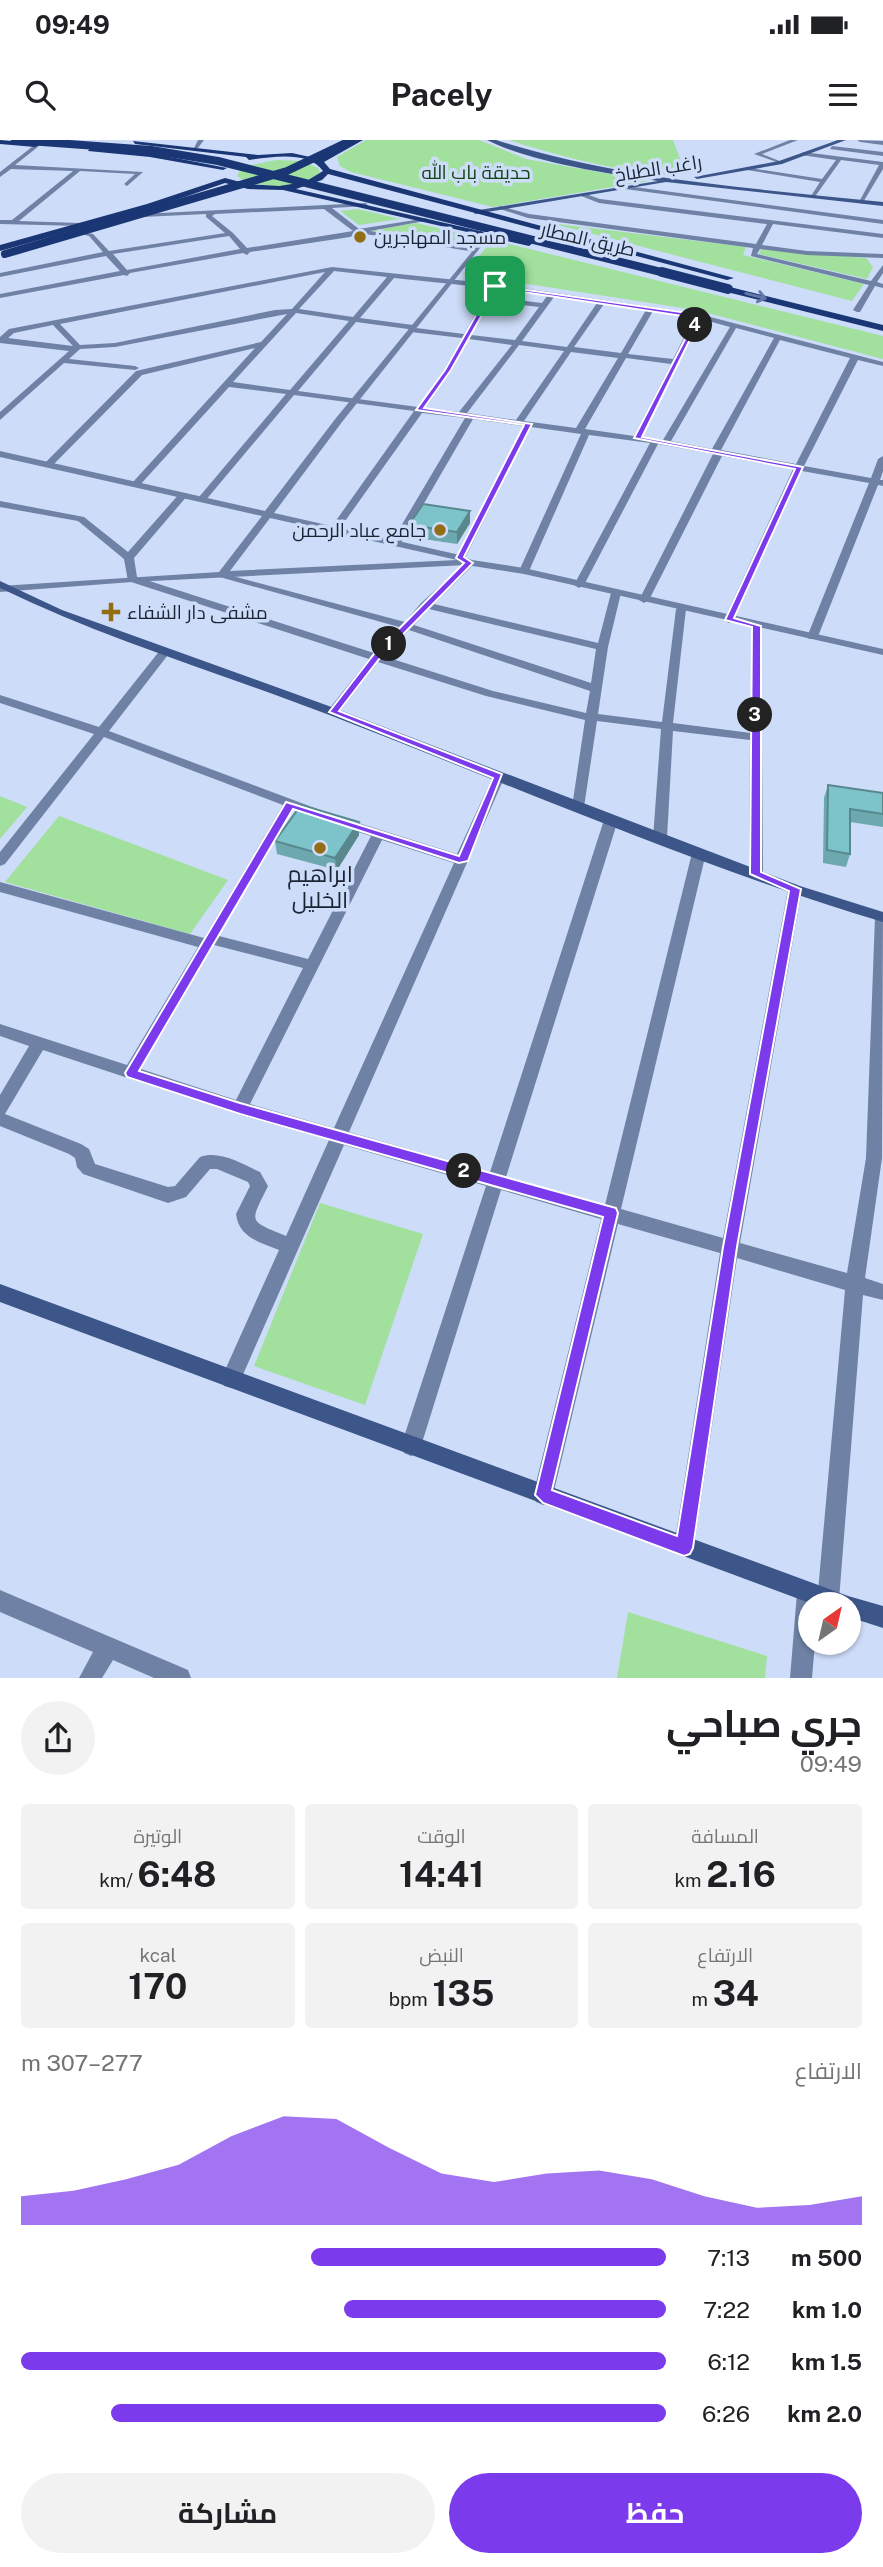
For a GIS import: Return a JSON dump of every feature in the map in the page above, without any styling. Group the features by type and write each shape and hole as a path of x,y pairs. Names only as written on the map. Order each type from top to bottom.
{"main road":[{"path":"15,140 151,150 218,161 728,289"},
{"name":"طريق المطار","path":"54,140 152,147 225,159 742,281 327,172"},
{"path":"110,140 199,144 260,157 312,154 337,140"},
{"path":"1,252 287,171 352,140"},
{"path":"1,252 261,176 360,140"},
{"path":"490,140 553,159 678,180 883,204"},
{"name":"راغب الطباخ","path":"475,212 750,170 780,163 844,140"},
{"path":"0,142 150,155 223,168 260,157"},
{"path":"326,146 346,144"},
{"path":"319,162 346,144"},
{"path":"223,168 220,172 226,180 245,186 283,188 316,181 327,172 319,162 297,156"},
{"path":"1,252 81,229 226,180"},
{"path":"81,229 245,186"},
{"name":"طريق المطار","path":"283,188 489,233 883,328"},
{"path":"845,307 870,313"},
{"path":"3,588 795,889 882,917"},
{"path":"0,1293 807,1592"},
{"path":"861,1610 883,1617"}],"street":[{"path":"780,163 757,155 795,140"},
{"path":"860,140 883,143"},
{"path":"0,175 37,145"},
{"path":"824,147 883,154"},
{"path":"803,155 883,164 862,202"},
{"path":"814,196 839,159"},
{"path":"12,167 141,172 127,184"},
{"path":"0,229 18,223 78,170"},
{"path":"750,170 824,181"},
{"path":"627,188 883,222"},
{"path":"583,195 598,201 883,236"},
{"path":"142,215 366,205"},
{"path":"327,208 358,231 475,250"},
{"path":"500,208 528,216 638,232 807,253 883,256"},
{"path":"650,216 656,208"},
{"path":"213,212 208,216 231,233 247,253"},
{"path":"0,296 127,274 215,255 247,253 350,235 358,231 425,219"},
{"path":"0,222 81,229 91,235 127,274"},
{"path":"771,222 752,255 883,286"},
{"path":"638,232 644,224"},
{"path":"0,275 109,253 231,233"},
{"path":"222,576 354,401 489,233"},
{"path":"857,310 883,267"},
{"path":"136,485 332,269"},
{"path":"5,333 332,269 495,286 699,316 883,365"},
{"path":"202,499 392,275"},
{"path":"335,529 420,410 495,286"},
{"path":"396,543 466,416 552,294"},
{"path":"488,299 544,305"},
{"path":"333,712 377,656 464,560 523,423 602,302"},
{"path":"524,571 582,431 651,309"},
{"path":"5,333 77,348 114,345 275,312 294,311 675,362"},
{"path":"638,438 699,316"},
{"path":"54,322 77,348"},
{"path":"579,584 660,442 734,326"},
{"path":"645,600 717,452 778,337"},
{"path":"64,361 137,370 264,344"},
{"path":"114,345 137,370"},
{"path":"0,417 77,348"},
{"path":"729,620 799,467 855,357"},
{"path":"48,465 137,370"},
{"path":"227,384 638,438 878,482"},
{"path":"0,454 464,560 524,571 729,620 883,652"},
{"path":"813,638 878,482 883,459"},
{"path":"129,558 183,495"},
{"path":"0,504 81,519 129,558 132,579"},
{"path":"3,588 464,560"},
{"path":"222,576 407,626 596,689"},
{"path":"132,579 490,694 590,717 754,737"},
{"path":"579,807 601,647 616,593"},
{"path":"425,605 601,647"},
{"path":"660,838 667,727 681,609"},
{"path":"756,874 754,737 757,626"},
{"path":"0,861 165,651"},
{"path":"0,699 101,732 378,835 463,861"},
{"path":"231,1379 499,776"},
{"path":"131,1073 290,804"},
{"path":"411,1446 611,820"},
{"path":"240,1108 378,835"},
{"path":"543,1495 699,852"},
{"path":"0,887 209,942 312,965"},
{"path":"684,1548 730,1247 795,889"},
{"path":"833,1592 855,1283 874,1158 882,917"},
{"path":"0,1030 38,1045 240,1108 883,1292"},
{"path":"0,1109 38,1045"},
{"path":"0,1119 75,1149 83,1154 82,1162 89,1169 168,1195 180,1192 206,1162 218,1163 254,1177 259,1186 245,1213 246,1223 252,1230 290,1246"},
{"path":"0,1601 180,1678"},
{"path":"90,1678 108,1647"},
{"path":"801,1678 810,1656"}],"green space":[{"name":"حديقة باب الله","path":"366,140 479,140 526,159 648,181 493,207 351,172 340,166 337,157"},
{"name":"حديقة باب الله","path":"509,140 673,140 686,174 668,175 622,169"},
{"path":"276,160 302,161 318,168 320,172 303,182 279,186 255,184 237,176 242,167"},
{"path":"358,209 400,219 359,225 340,211"},
{"path":"416,223 468,235 454,245 369,231"},
{"path":"550,223 746,247 743,255 864,284 852,301"},
{"path":"493,240 883,336 883,359 696,310 463,274"},
{"path":"761,249 866,258 873,267 867,279 759,254"},
{"path":"0,796 27,807 0,839"},
{"path":"59,816 228,880 190,934 5,882"},
{"path":"320,1203 423,1234 365,1405 254,1366"},
{"path":"628,1612 767,1656 765,1678 617,1678"}],"building":[{"path":"423,504 470,511 457,532 409,525"},
{"path":"828,785 883,793 883,814 850,809 850,854 827,850"},
{"path":"301,805 359,822 335,858 275,841"}],"place":[{"name":"مسجد المهاجرين","path":"360,237"},
{"name":"جامع عباد الرحمن","path":"440,530"},
{"name":"مشفى دار الشفاء","path":"111,612"},
{"name":"ابراهيم الخليل","path":"320,848"}],"route":[{"path":"495,286 699,316 638,438 799,467 729,620 757,626 754,737 756,874 795,889 730,1247 684,1548 543,1495 611,1213 240,1108 131,1073 290,804 463,861 499,776 333,712 377,656 469,563 460,558 528,424 420,410 448,370 495,286"}]}
